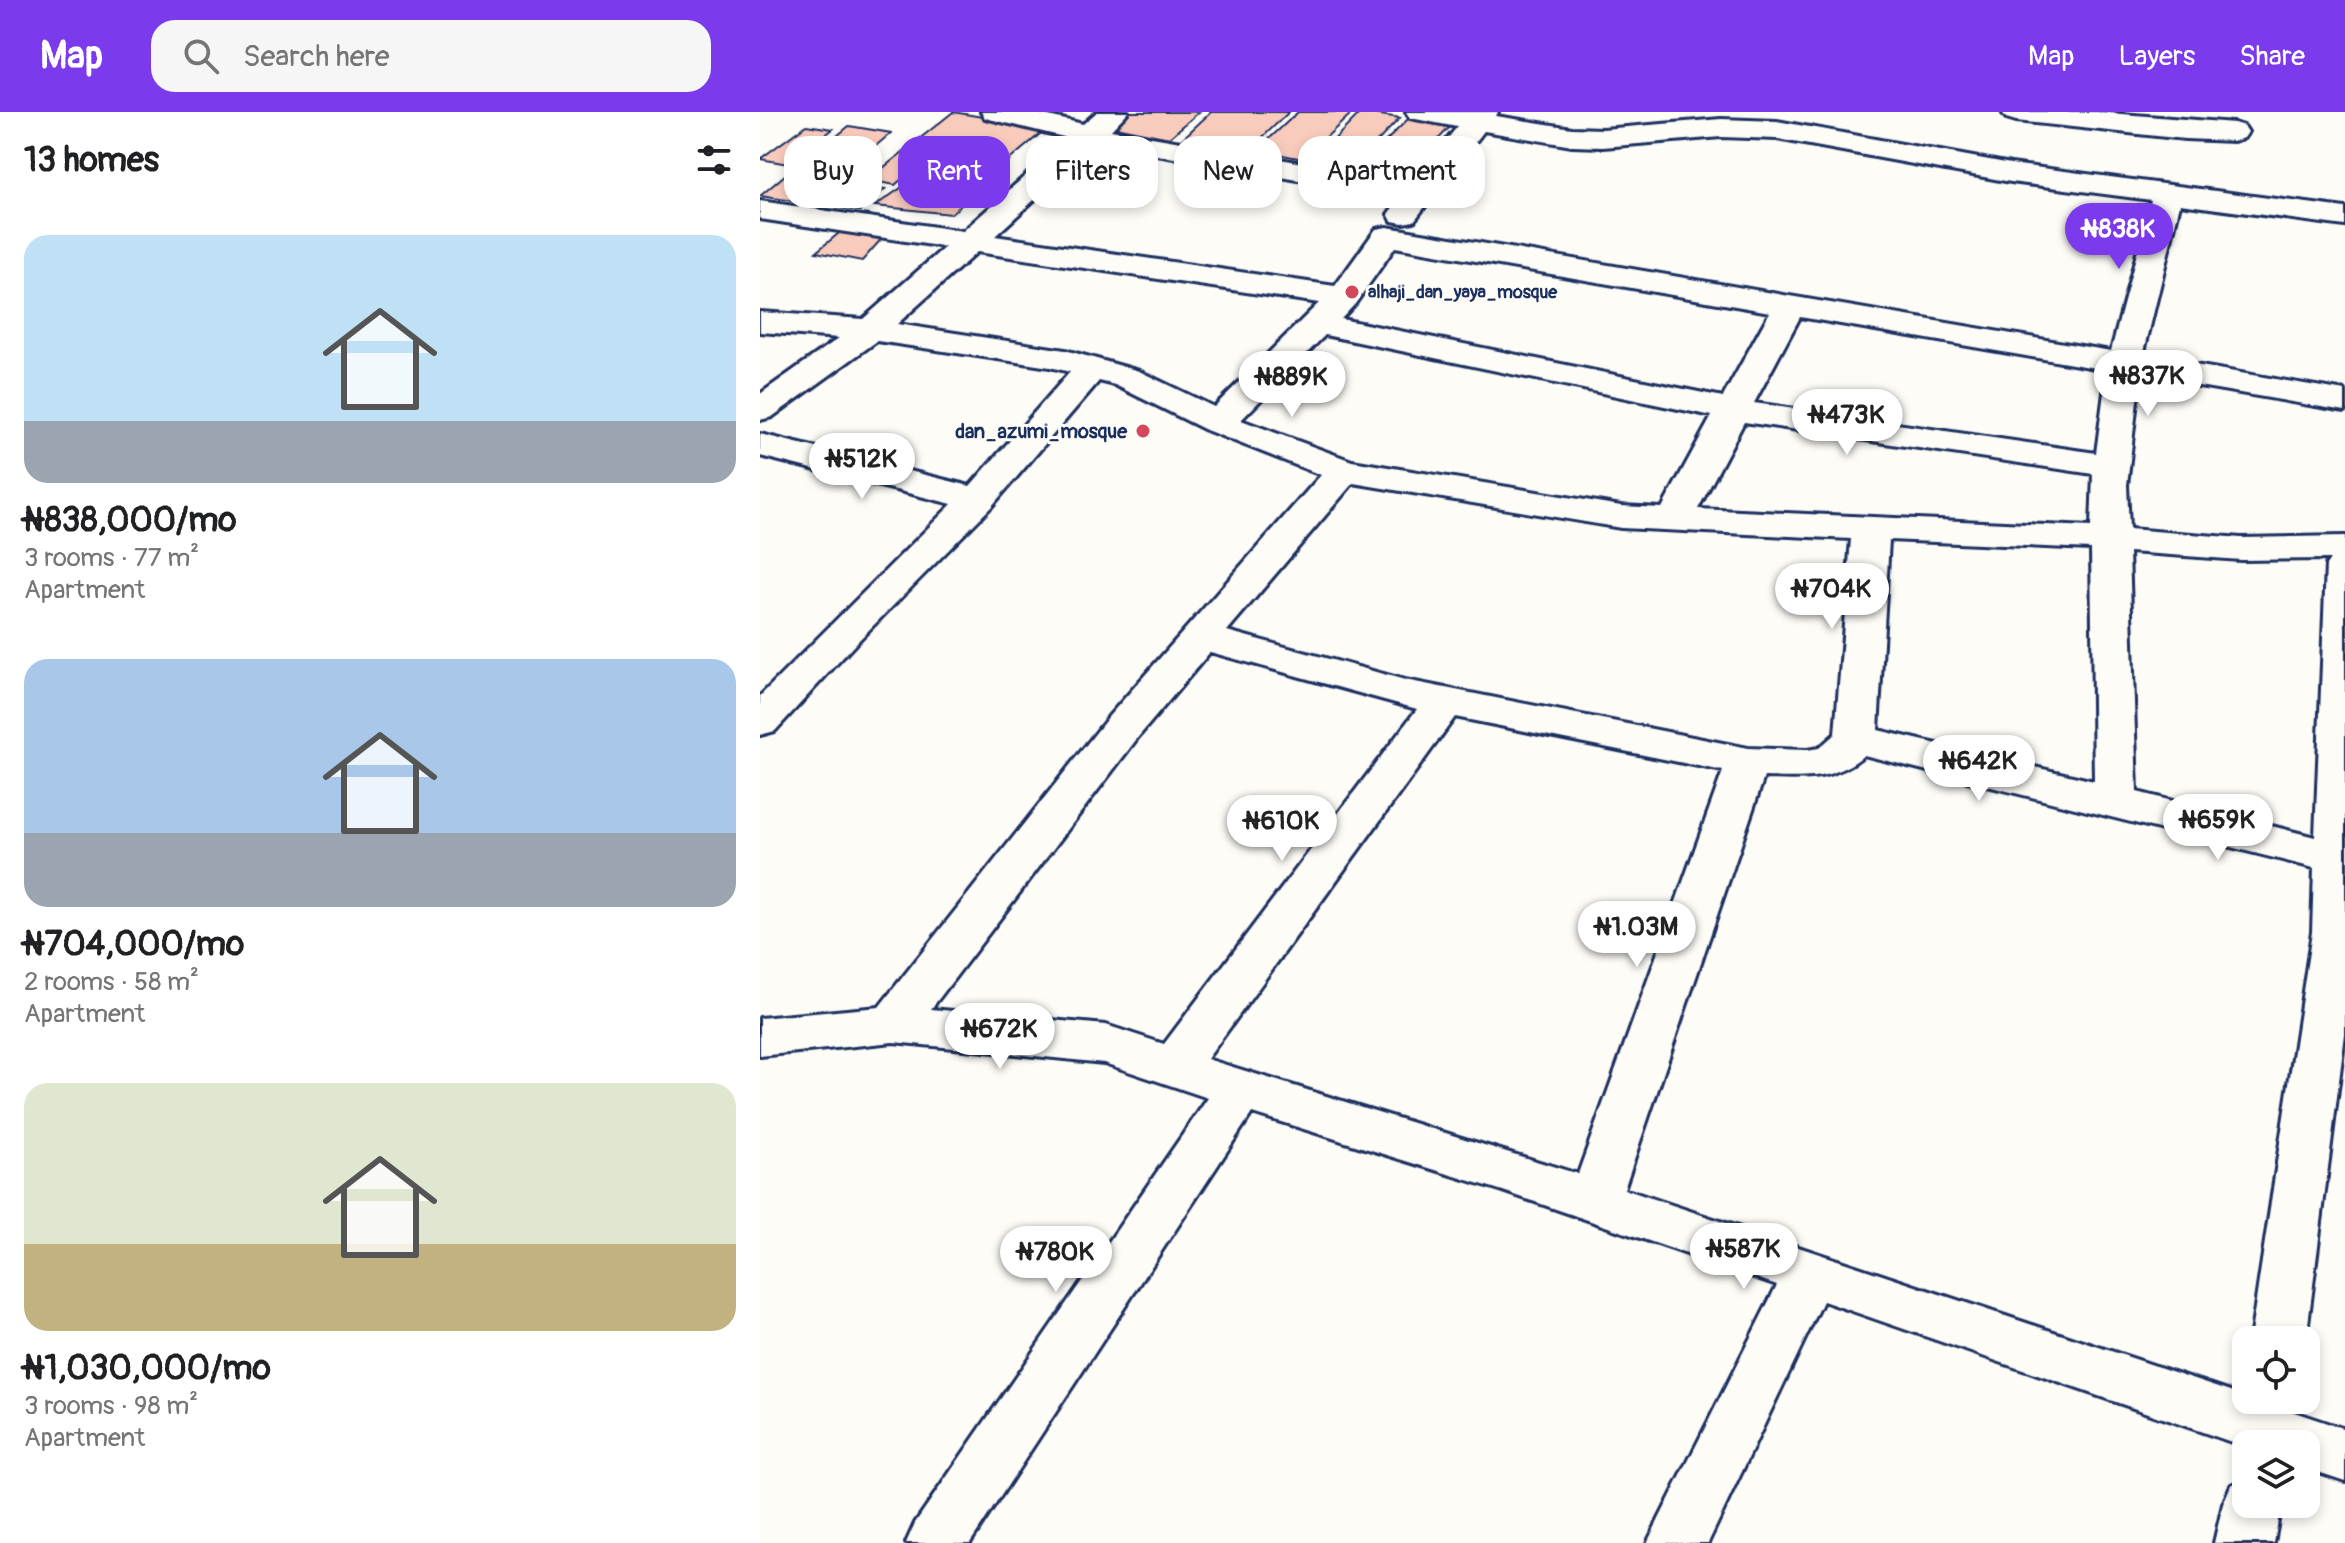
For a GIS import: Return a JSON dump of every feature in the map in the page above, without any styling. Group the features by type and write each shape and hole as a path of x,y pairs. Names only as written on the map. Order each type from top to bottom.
{"street":[{"path":"995,112 1087,134 1298,171"},
{"path":"760,410 871,330 1114,112"},
{"path":"1420,112 1479,117 1572,137 1603,138 1721,128 1777,130 2011,173 2168,193 2233,156"},
{"path":"1831,139 1856,112"},
{"path":"2016,112 2105,117 2233,156 2345,217"},
{"path":"1464,136 1479,117"},
{"path":"2116,801 2109,485 2125,362 2168,193"},
{"path":"1218,423 1344,297 1408,208"},
{"path":"760,210 1344,297"},
{"path":"1387,236 2345,401"},
{"path":"1673,521 1790,305"},
{"path":"760,322 871,330 1053,357 1127,378 1218,423 1344,471 1621,517 1871,526 2241,549 2345,547"},
{"path":"1319,324 1733,410 2112,466"},
{"path":"760,721 841,635 978,499 1092,368"},
{"path":"760,445 978,499"},
{"path":"893,1024 1124,726 1344,471"},
{"path":"1202,637 1404,693 1748,762 1807,764 1831,760 1856,739 1871,526"},
{"path":"2280,1326 2335,932 2341,859 2345,565"},
{"path":"1174,1067 1445,701"},
{"path":"1856,739 2341,859"},
{"path":"1594,1200 1748,762"},
{"path":"760,1037 893,1024 1106,1044 1241,1090 1594,1200 2267,1424 2345,1455"},
{"path":"936,1543 1241,1090"},
{"path":"1677,1543 1810,1273"},
{"path":"2244,1543 2249,1518"}],"building":[{"path":"953,112 1047,128 1038,136 1026,136 1026,146 1010,160 1010,136 923,136"},
{"path":"1127,112 1199,112 1169,138 1110,126"},
{"path":"1211,112 1289,112 1264,136 1185,136"},
{"path":"1298,112 1353,112 1327,136 1298,136 1298,158 1282,155 1282,136 1272,136"},
{"path":"1361,112 1400,118 1383,136 1337,136"},
{"path":"1410,117 1452,125 1441,136 1391,136"},
{"path":"806,125 833,129 824,136 791,136"},
{"path":"849,126 891,133 882,141 882,136 837,136"},
{"path":"784,141 784,163 760,159"},
{"path":"898,156 898,182 895,185 882,183 882,169"},
{"path":"784,176 784,200 760,196"},
{"path":"898,190 898,208 958,208 951,214 882,207 882,201"},
{"path":"844,229 885,235 862,261 816,252"}],"place":[{"name":"alhaji_dan_yaya_mosque","path":"1352,292"},
{"name":"dan_azumi_mosque","path":"1143,431"}]}
